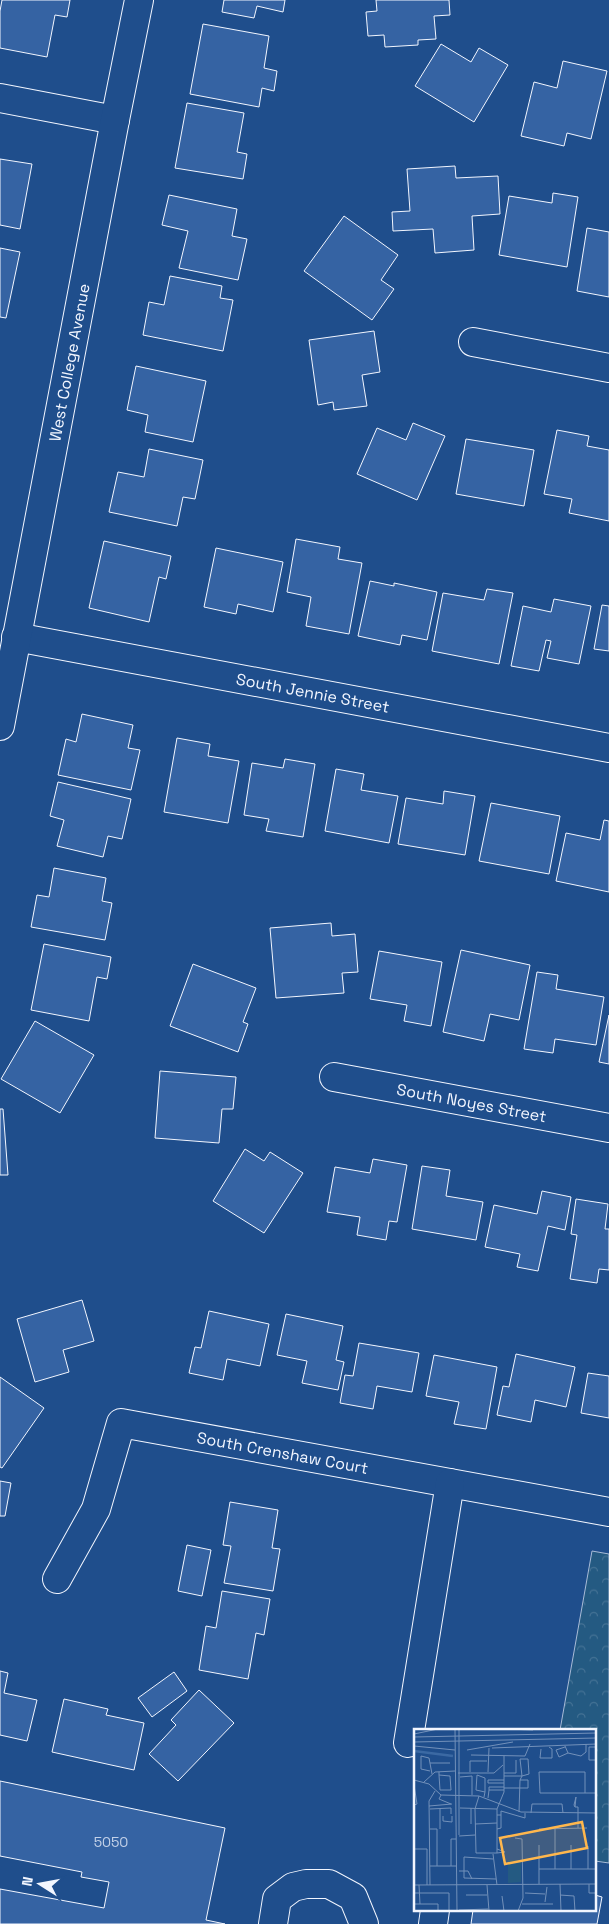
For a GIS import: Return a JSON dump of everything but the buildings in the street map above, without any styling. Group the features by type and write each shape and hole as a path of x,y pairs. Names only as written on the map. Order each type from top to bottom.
{"street":[{"name":"West College Avenue","path":"0,726 139,0"},
{"path":"0,98 115,120"},
{"path":"472,342 609,368"},
{"name":"South Jennie Street","path":"16,637 609,748"},
{"name":"South Noyes Street","path":"334,1077 609,1128"},
{"name":"South Crenshaw Court","path":"57,1578 96,1509 120,1423 609,1512"},
{"path":"408,1743 450,1483"},
{"path":"273,1924 278,1899 293,1887 306,1884 328,1884 353,1897 364,1924"}],"green space":[{"path":"592,1551 609,1554 609,1863 596,1861 596,1729 560,1729"}]}
